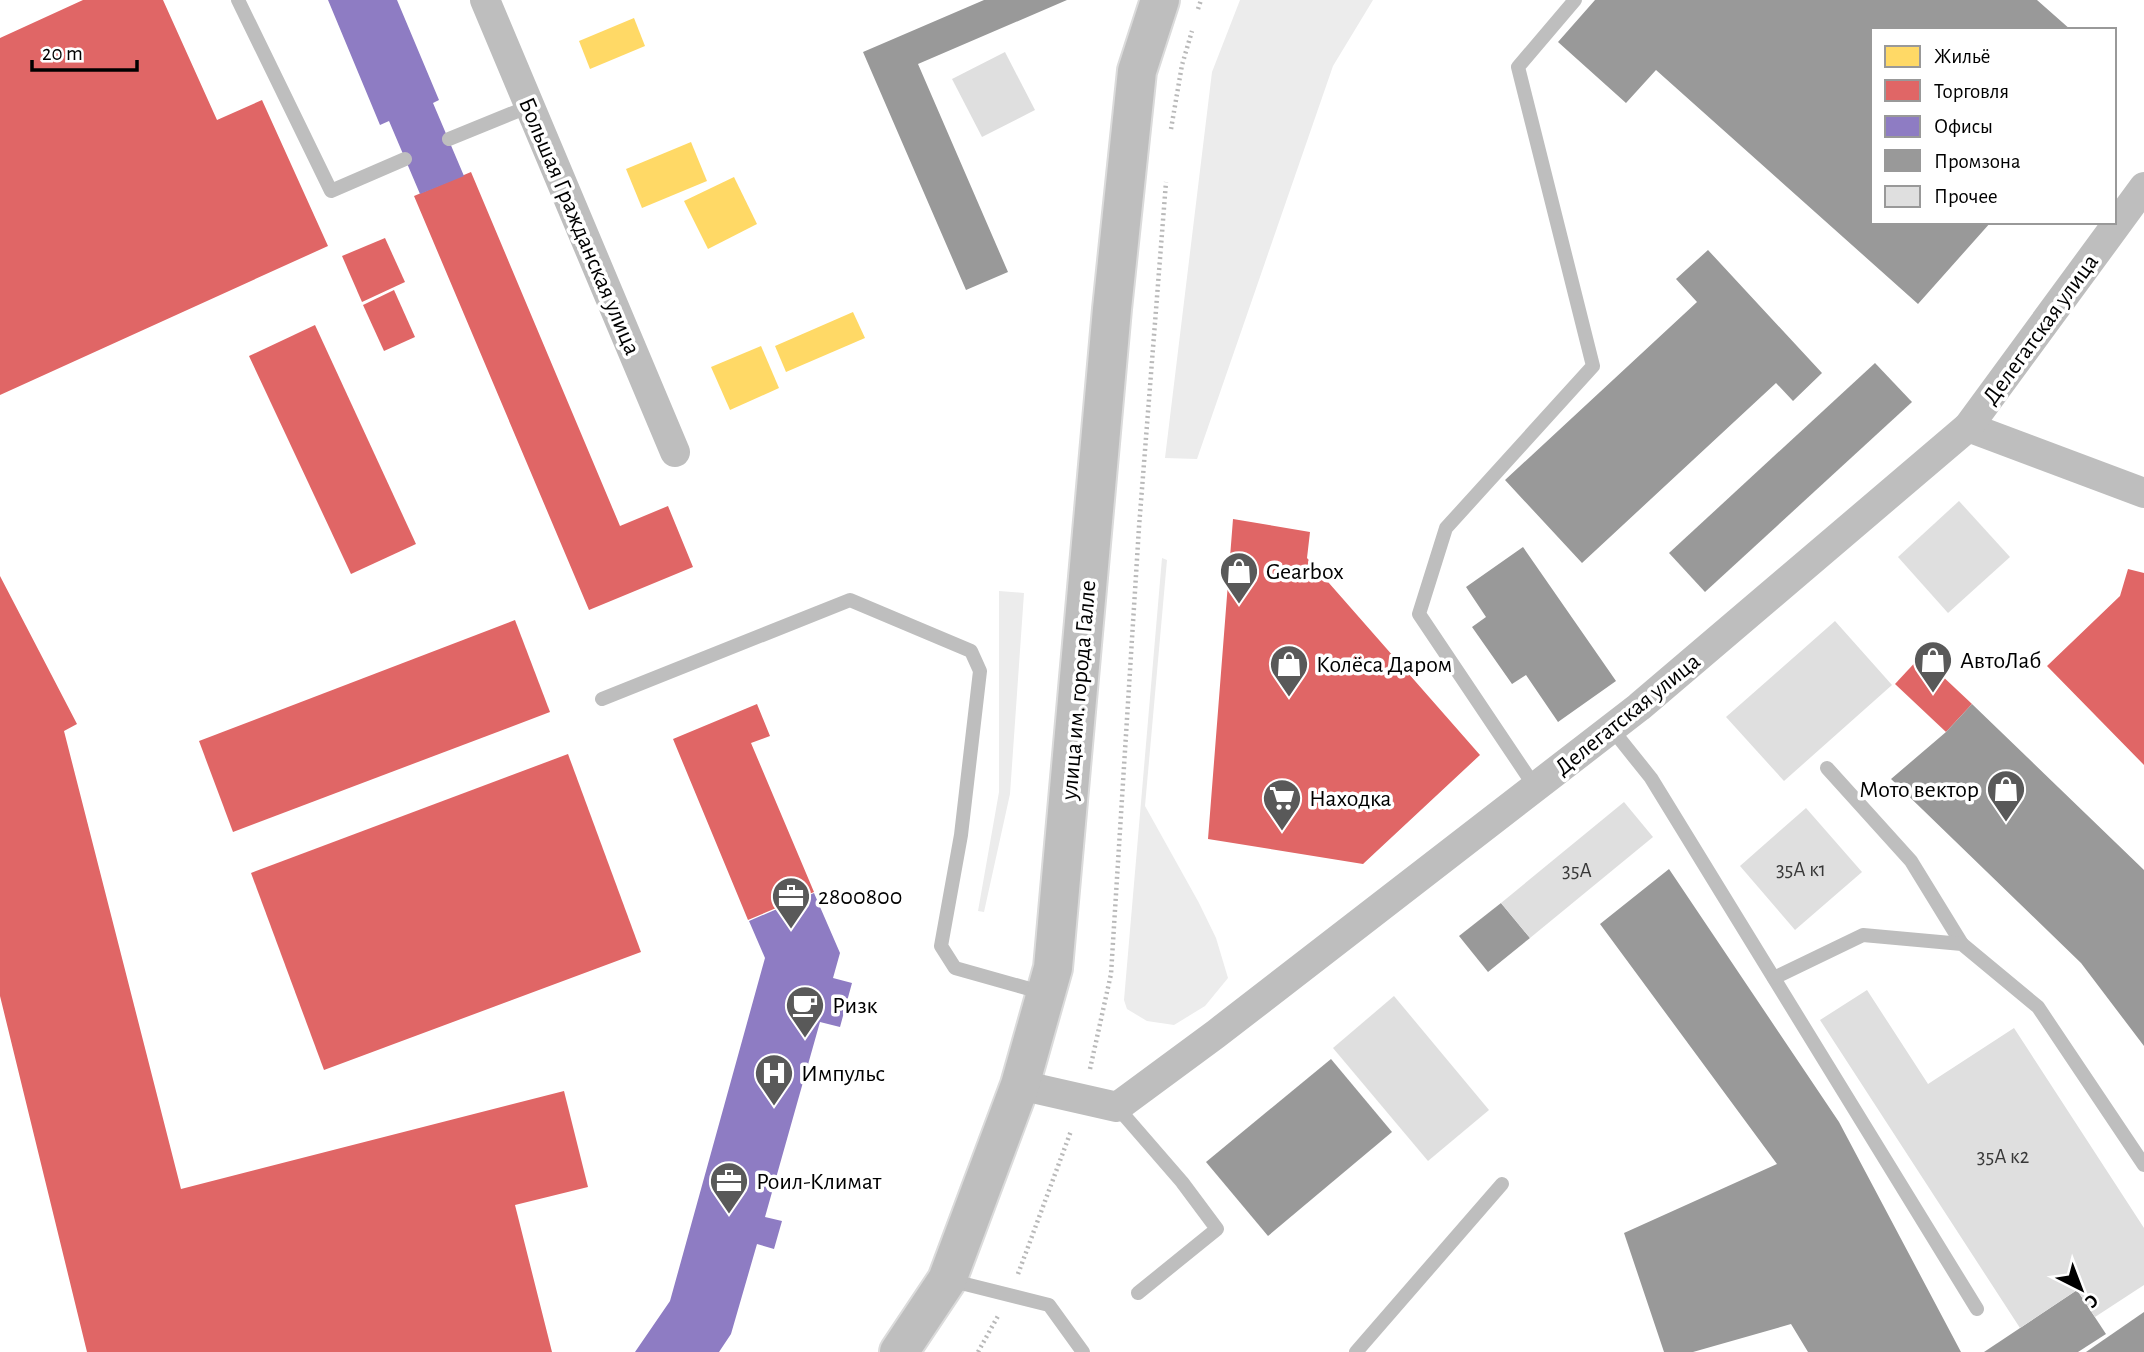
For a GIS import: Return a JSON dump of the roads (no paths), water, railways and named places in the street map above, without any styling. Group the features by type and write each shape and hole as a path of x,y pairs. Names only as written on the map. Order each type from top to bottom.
{"main road":[{"name":"улица им. города Галле","path":"899,1352 947,1280 1020,1085 1054,955 1112,309 1137,71 1160,0"}],"street":[{"name":"Большая Гражданская улица","path":"485,0 675,453"},
{"name":"Делегатская улица","path":"1117,1107 1216,1034 1611,728 1968,427 2144,187"},
{"path":"1968,427 2144,493"},
{"path":"1020,1085 1117,1107"}],"lane":[{"path":"238,0 331,191 405,159"},
{"path":"1535,787 1419,614 1446,528 1593,366 1518,67 1575,0"},
{"path":"449,139 530,106"},
{"path":"602,699 850,600 971,651 981,671 961,835 941,946 954,968 1046,993"},
{"path":"1611,728 1651,778 1978,1309"},
{"path":"1827,768 1911,861 1962,944 2038,1007 2144,1165"},
{"path":"1774,978 1863,935 1962,944"},
{"path":"1117,1107 1182,1182 1217,1229 1138,1293"},
{"path":"1356,1352 1502,1184"},
{"path":"947,1280 1048,1305 1083,1352"}],"place":[{"name":"Gearbox","path":"1239,605"},
{"name":"АвтоЛаб","path":"1933,694"},
{"name":"Колёса Даром","path":"1289,698"},
{"name":"Мото вектор","path":"2006,823"},
{"name":"Находка","path":"1282,832"},
{"name":"2800800","path":"791,930"},
{"name":"Ризк","path":"805,1039"},
{"name":"Импульс","path":"774,1107"},
{"name":"Роил-Климат","path":"729,1215"}]}
